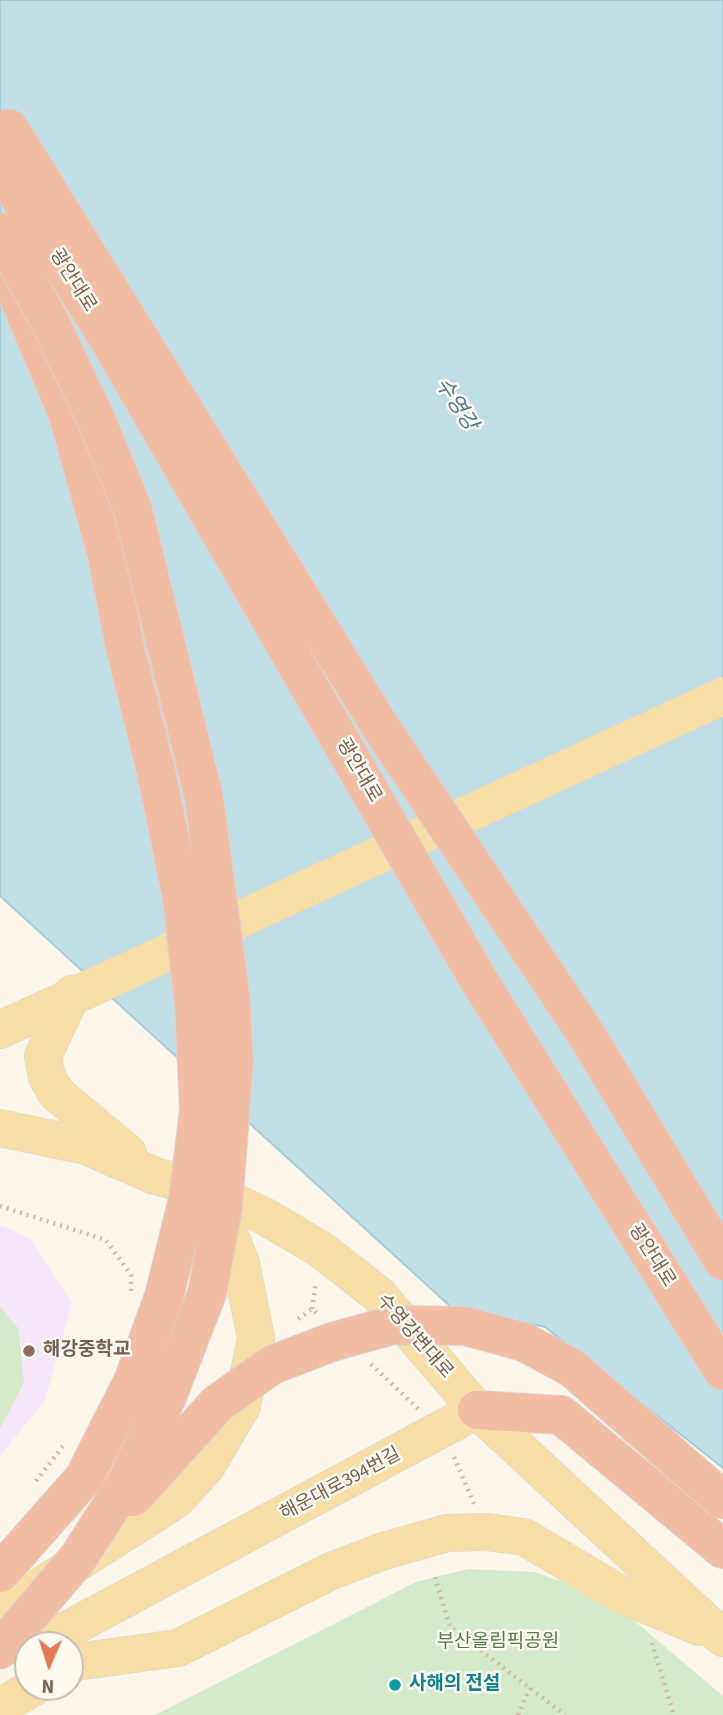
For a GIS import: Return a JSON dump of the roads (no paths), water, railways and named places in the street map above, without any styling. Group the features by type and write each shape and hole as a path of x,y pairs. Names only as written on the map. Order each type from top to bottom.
{"highway":[{"name":"광안대로","path":"0,114 382,729 586,1034 723,1261"},
{"name":"광안대로","path":"0,166 109,340 478,979 723,1371"},
{"path":"0,232 50,322 96,419 133,510 204,798 231,1000 234,1062 232,1115 223,1207 207,1293 167,1397 125,1485 78,1558"},
{"path":"0,254 68,415 107,556 124,643 158,776 182,900 194,1005 198,1110 188,1199 164,1296 127,1393 84,1478 0,1573"},
{"path":"0,1650 78,1558 218,1403 272,1365 332,1342 393,1325 465,1326 524,1342 572,1368 723,1500"},
{"path":"477,1410 561,1415 723,1549"}],"main road":[{"path":"0,1030 72,994 723,696"},
{"path":"72,994 43,1056 47,1077 56,1093 155,1176"},
{"name":"수영강변대로","path":"0,1128 86,1146 155,1176 212,1191 266,1217 320,1249 379,1295 477,1410 722,1637"},
{"path":"0,1612 176,1500 206,1468 242,1406 256,1338 241,1262 212,1191"},
{"name":"해운대로394번길","path":"66,1631 477,1410"},
{"path":"84,1661 178,1648 352,1563 447,1533 487,1532 524,1537 622,1595 722,1637"},
{"name":"해운대로394번길","path":"0,1643 204,1558"},
{"name":"해운대로394번길","path":"84,1657 113,1640 204,1558"}],"water":[{"name":"수영강","path":"0,0 723,0 723,1468 545,1327 506,1319 484,1337 0,896"}],"place":[{"name":"해강중학교","path":"29,1351"},
{"name":"사해의 전설","path":"395,1685"}],"park label":[{"name":"부산올림픽공원","path":"498,1643"}]}
